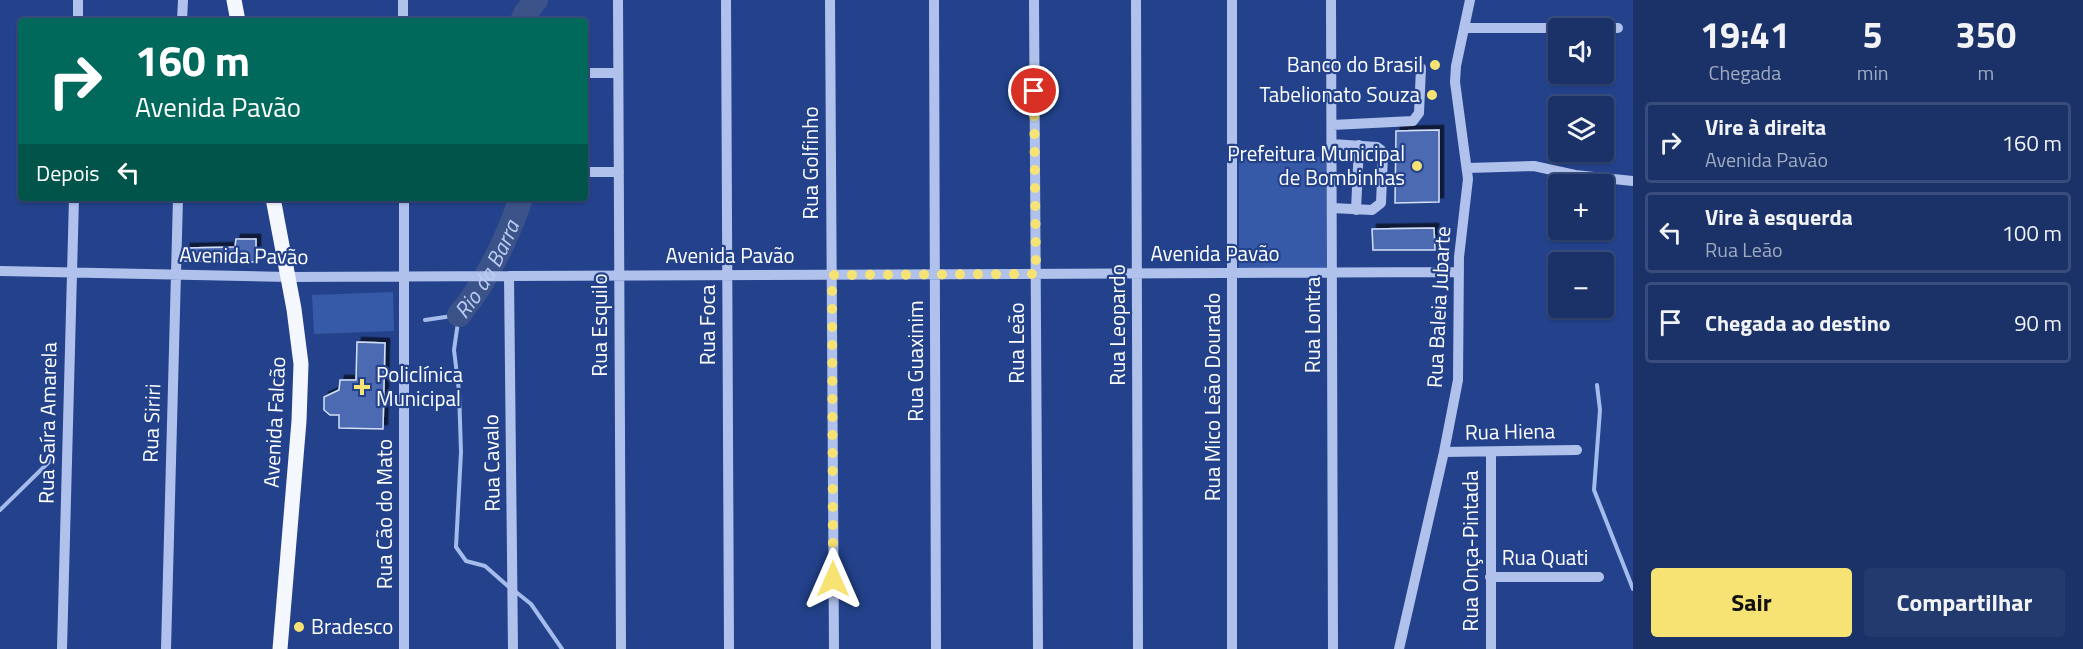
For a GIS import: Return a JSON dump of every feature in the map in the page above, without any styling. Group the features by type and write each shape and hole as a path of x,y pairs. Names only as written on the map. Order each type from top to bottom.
{"main road":[{"path":"234,0 237,18"},
{"name":"Avenida Falcão","path":"274,201 298,336 300,390 280,649"}],"street":[{"path":"78,0 78,18"},
{"path":"182,18 183,0"},
{"path":"403,0 403,18"},
{"name":"Rua Esquilo","path":"618,0 621,649"},
{"name":"Rua Foca","path":"726,0 729,649"},
{"name":"Rua Golfinho","path":"830,0 834,649"},
{"name":"Rua Guaxinim","path":"934,0 936,649"},
{"name":"Rua Leão","path":"1034,0 1038,649"},
{"name":"Rua Leopardo","path":"1136,0 1138,649"},
{"name":"Rua Mico Leão Dourado","path":"1232,0 1232,649"},
{"name":"Rua Lontra","path":"1331,0 1333,649"},
{"name":"Rua Baleia Jubarte","path":"1398,649 1444,452 1459,373 1459,257 1468,168 1455,82 1456,66 1470,0"},
{"path":"1464,28 1618,27"},
{"path":"1332,125 1413,121 1419,113 1421,68"},
{"path":"588,73 618,73"},
{"path":"1332,144 1377,147 1383,155 1381,203 1372,210 1332,208"},
{"path":"1356,210 1359,145"},
{"path":"1468,168 1534,166 1575,175 1633,181"},
{"path":"588,172 619,171"},
{"name":"Rua Saíra Amarela","path":"62,649 74,201"},
{"name":"Rua Siriri","path":"166,649 178,201"},
{"name":"Rua Cão do Mato","path":"404,201 405,649"},
{"name":"Avenida Pavão","path":"0,271 288,277 1459,272"},
{"name":"Rua Cavalo","path":"509,276 513,649"},
{"name":"Rua Hiena","path":"1444,452 1577,450"},
{"name":"Rua Onça-Pintada","path":"1491,452 1491,649"},
{"name":"Rua Quati","path":"1490,577 1599,577"}],"shaded area":[{"path":"1239,157 1326,157 1326,268 1239,269"},
{"path":"393,292 394,331 314,334 312,295"}],"building":[{"name":"Prefeitura Municipal de Bombinhas","path":"1439,130 1439,202 1395,203 1396,131"},
{"path":"1434,228 1435,250 1373,250 1372,229"},
{"path":"236,239 256,239 256,262 185,261 186,248 235,247"},
{"name":"Policlínica Municipal","path":"357,342 385,343 383,429 339,428 339,415 330,415 324,410 324,397 339,390 340,380 356,380"}],"waterway":[{"name":"Rio da Barra","path":"523,18 536,0"},
{"name":"Rio da Barra","path":"459,315 479,288 495,259 520,201"},
{"name":"Rio da Barra","path":"425,320 459,315 454,350 459,391 461,452 456,547 466,561 485,566 510,588"},
{"path":"1597,385 1600,410 1594,490 1633,589"},
{"path":"0,510 51,460"},
{"name":"Rio da Barra","path":"516,592 531,604 562,649"}],"place":[{"name":"Banco do Brasil","path":"1435,65"},
{"name":"Tabelionato Souza","path":"1432,95"},
{"name":"Prefeitura Municipal de Bombinhas","path":"1417,166"},
{"name":"Policlínica Municipal","path":"362,387"},
{"name":"Bradesco","path":"299,627"}],"route":[{"path":"833,579 832,275 1036,274 1034,91"}]}
